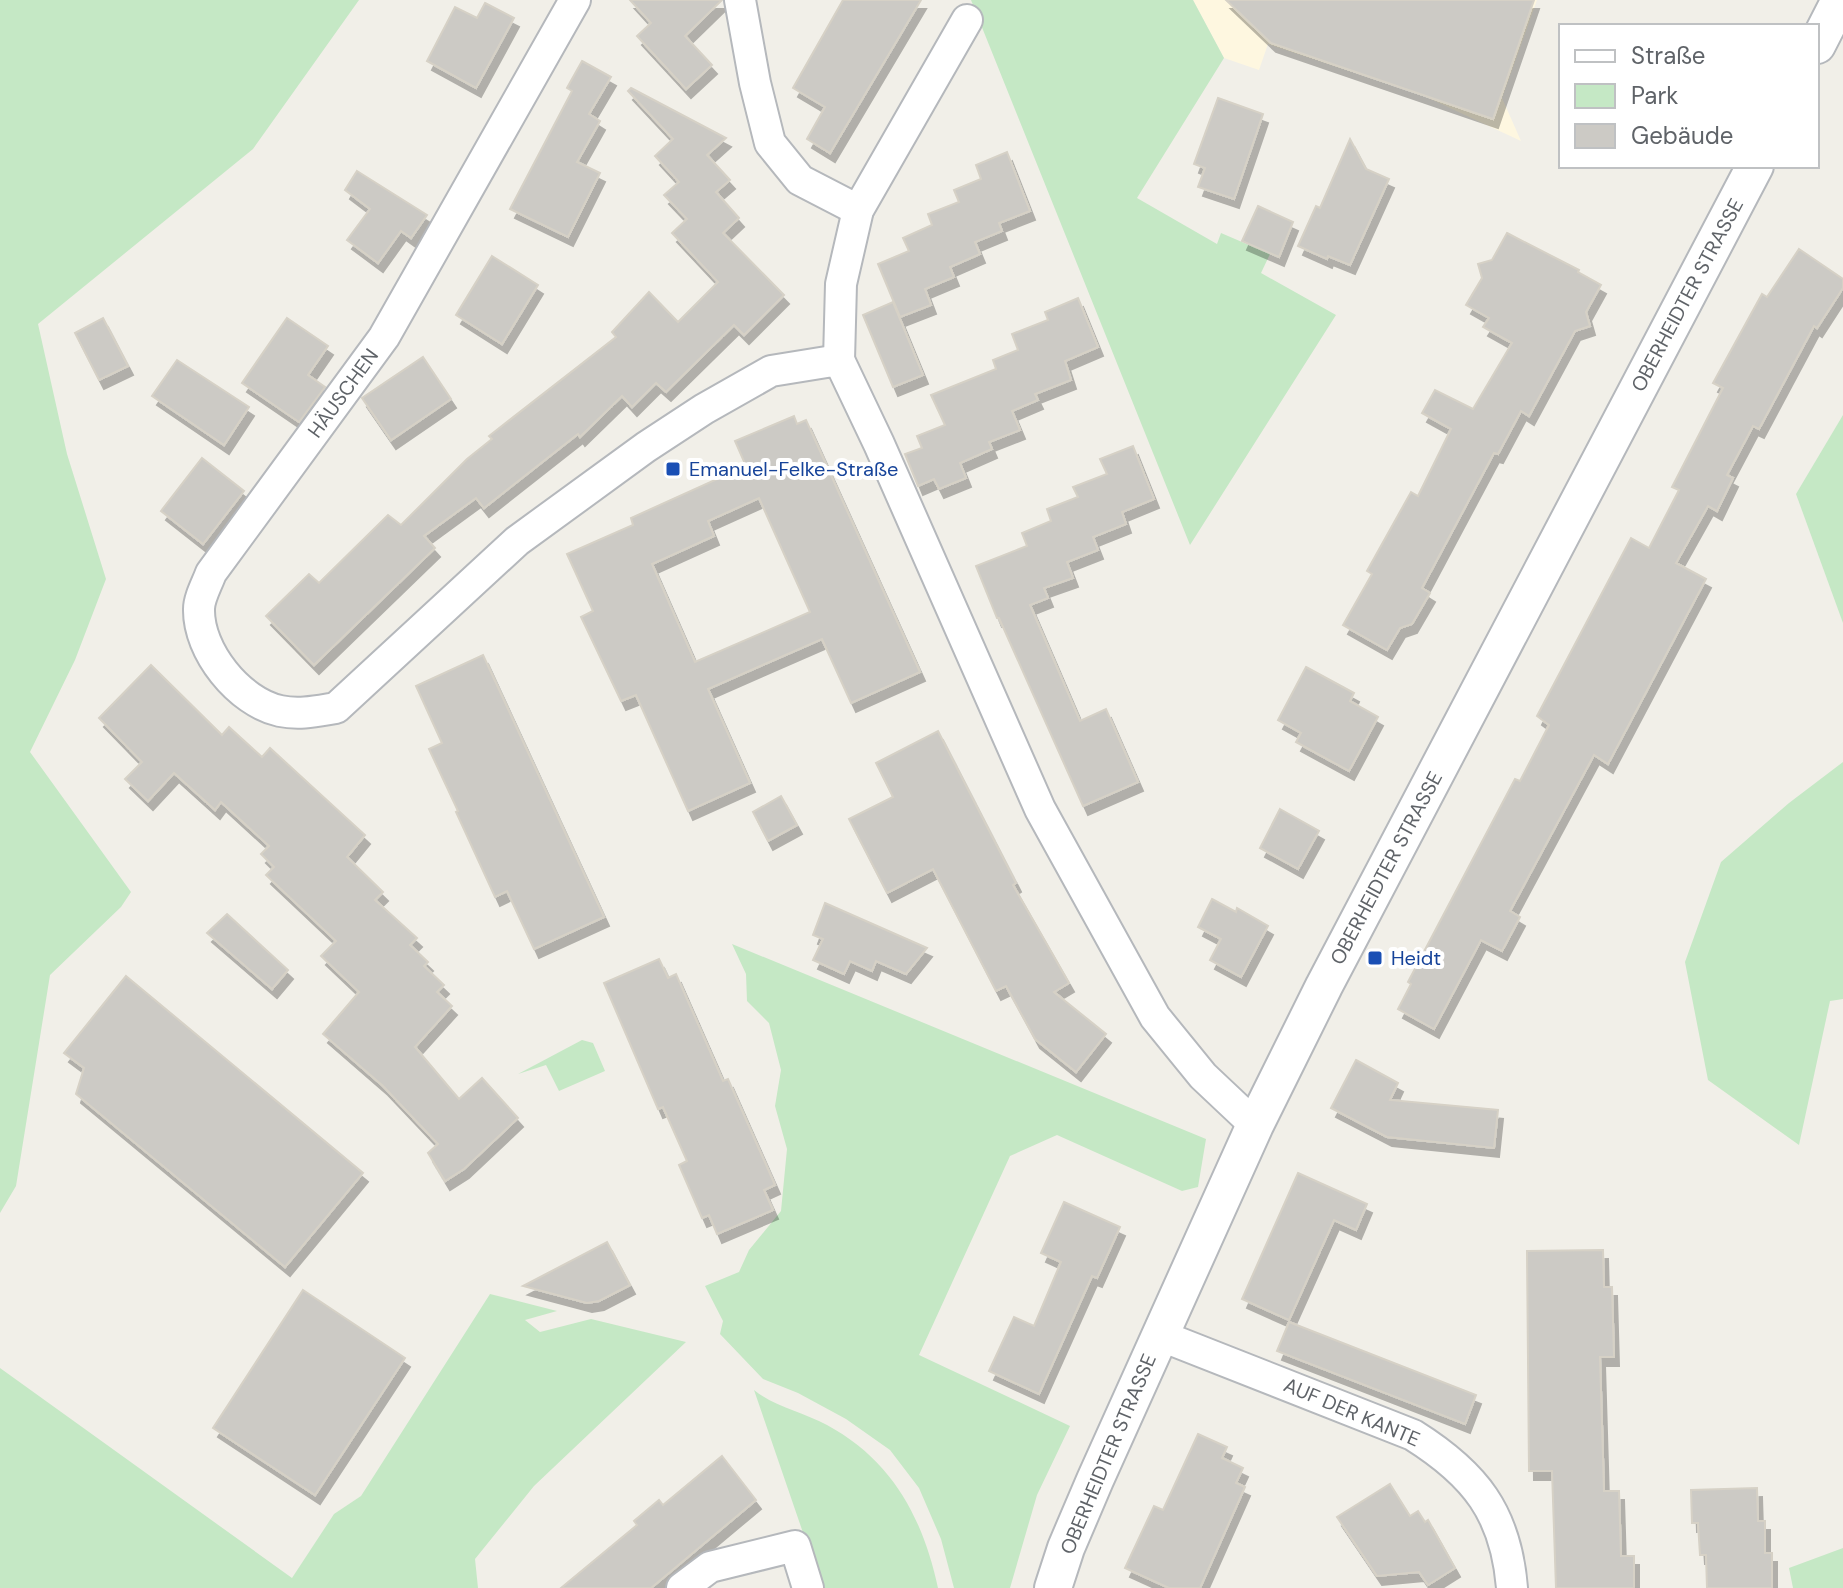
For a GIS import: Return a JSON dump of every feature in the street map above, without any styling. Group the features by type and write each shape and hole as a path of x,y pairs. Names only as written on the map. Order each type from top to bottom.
{"street":[{"name":"HÄUSCHEN","path":"575,0 384,337 211,573 198,606 202,631 210,650 233,683 277,710 303,714 336,708 517,541 646,447 771,371 839,360"},
{"path":"740,0 770,143 800,180 858,210"},
{"path":"1819,41 1840,0"},
{"path":"967,20 858,210 841,284 839,360 1040,809 1155,1017 1203,1076 1255,1125"},
{"name":"OBERHEIDTER STRASSE","path":"1053,1588 1066,1548 1255,1125 1324,986 1754,168"},
{"name":"AUF DER KANTE","path":"1159,1335 1413,1435 1440,1452 1476,1486 1496,1518 1508,1552 1512,1588"},
{"path":"682,1588 710,1567 795,1546 808,1588"}],"shaded area":[{"path":"1193,0 1537,0 1502,98 1521,141 1422,95 1268,44 1259,70 1224,58"}],"green space":[{"path":"0,0 359,0 253,149 38,324 67,454 106,579 75,660 30,752 131,892 121,907 50,975 16,1186 0,1213"},
{"path":"971,0 1193,0 1224,58 1137,198 1217,244 1221,233 1270,254 1261,273 1336,315 1190,545"},
{"path":"1843,415 1843,623 1796,494"},
{"path":"1843,762 1843,999 1830,1001 1799,1145 1708,1080 1685,962 1721,862 1789,803"},
{"path":"732,944 1206,1139 1198,1187 1182,1191 1057,1135 1010,1156 919,1355 1070,1426 1037,1495 1010,1588 954,1588 941,1539 919,1488 890,1450 846,1419 798,1393 763,1379 720,1334 723,1321 705,1286 739,1272 749,1250 781,1211 787,1149 775,1106 781,1070 769,1023 747,1001 746,974"},
{"path":"582,1040 593,1043 605,1071 559,1091 546,1065 518,1074"},
{"path":"490,1294 557,1311 525,1320 540,1332 591,1319 686,1342 534,1486 475,1559 478,1588 0,1588 0,1368 292,1578 334,1514 361,1496"},
{"path":"754,1390 850,1439 887,1473 913,1515 932,1562 938,1588 822,1588"},
{"path":"1843,1548 1843,1588 1793,1588 1789,1568"}],"building":[{"path":"630,0 722,0 685,36 712,65 686,89 637,36 651,23"},
{"path":"843,0 921,0 830,153 807,139 825,107 793,88"},
{"path":"1226,0 1534,0 1493,119 1271,43"},
{"path":"485,3 514,18 476,88 427,61 455,7 477,18"},
{"path":"582,61 611,77 589,114 600,121 577,162 600,173 568,237 510,209 572,91 567,88"},
{"path":"631,88 726,138 707,155 730,180 716,192 739,218 723,233 784,295 744,335 734,325 666,392 656,383 632,407 622,396 580,437 578,434 484,508 476,498 424,536 435,548 314,665 266,616 309,574 319,583 388,515 401,525 467,459 492,439 489,436 616,337 612,332 649,292 678,322 718,282 672,233 687,219 664,195 679,182 655,156 673,139 628,91"},
{"path":"1218,98 1263,114 1234,199 1198,187 1205,168 1194,164"},
{"path":"1350,139 1366,169 1389,179 1350,265 1298,246 1316,206 1320,208"},
{"path":"1007,152 1030,211 999,223 1002,231 975,242 980,254 950,267 954,277 925,289 931,305 900,317 878,264 909,251 903,238 932,225 928,214 959,202 954,190 981,179 976,165"},
{"path":"357,171 427,215 411,238 401,231 378,263 347,240 370,209 345,190"},
{"path":"1258,206 1293,222 1279,257 1242,241"},
{"path":"1507,233 1579,270 1601,285 1586,312 1590,326 1575,331 1529,416 1521,411 1498,454 1494,453 1422,588 1430,593 1412,624 1400,628 1387,650 1343,625 1372,574 1367,571 1411,492 1418,496 1451,429 1422,413 1435,390 1473,409 1512,343 1483,327 1489,318 1466,305 1482,278 1478,264 1492,260"},
{"path":"1799,249 1843,279 1843,288 1817,328 1814,326 1759,429 1753,426 1727,475 1733,478 1717,511 1708,506 1676,563 1706,579 1608,764 1594,755 1510,911 1520,917 1502,951 1481,940 1434,1029 1398,1009 1411,984 1408,982 1515,779 1520,781 1549,725 1537,716 1631,538 1649,548 1679,490 1672,487 1723,388 1713,383 1762,294 1767,297"},
{"path":"492,256 538,285 502,344 456,315"},
{"path":"1078,298 1098,347 1065,361 1071,380 1035,394 1038,400 1012,411 1020,430 989,442 992,449 960,463 966,478 939,489 934,479 918,486 905,454 922,448 917,436 945,425 931,395 996,369 993,360 1018,350 1012,334 1048,320 1045,312"},
{"path":"893,302 923,375 893,387 863,315"},
{"path":"103,318 128,366 99,380 75,333"},
{"path":"287,318 328,346 308,375 325,387 299,422 242,383"},
{"path":"423,357 451,399 391,440 362,398"},
{"path":"177,360 249,407 224,445 152,396"},
{"path":"794,416 797,424 806,420 920,672 851,703 822,639 708,689 750,783 688,811 636,695 621,701 581,617 593,611 567,554 633,525 631,518 746,466 735,441","holes":["759,498 810,612 695,662 652,564 714,536 708,521"]},
{"path":"1133,446 1154,499 1122,512 1126,524 1093,537 1098,550 1067,562 1073,578 1044,588 1048,598 1030,605 1080,721 1106,709 1138,782 1083,806 976,566 1027,546 1022,533 1051,521 1047,509 1078,497 1073,487 1107,474 1100,459"},
{"path":"202,458 244,491 203,544 161,511"},
{"path":"483,655 604,917 534,949 507,891 495,897 456,812 429,749 442,743 416,686"},
{"path":"151,665 222,735 229,727 262,757 270,748 365,835 347,857 383,892 375,900 417,938 410,945 428,962 424,966 444,985 437,992 452,1006 415,1047 459,1099 482,1078 518,1118 464,1169 445,1181 428,1153 438,1144 383,1086 323,1034 359,992 321,956 336,941 266,875 274,867 261,854 269,846 221,802 215,810 174,773 148,801 125,779 142,762 99,718"},
{"path":"1306,667 1354,693 1350,701 1378,717 1349,771 1296,742 1301,733 1278,720"},
{"path":"938,731 1016,883 1013,885 1069,983 1054,992 1106,1034 1076,1072 1035,1039 1006,986 996,991 933,869 887,893 849,819 893,797 876,763"},
{"path":"781,796 797,825 768,841 753,812"},
{"path":"1280,809 1319,831 1298,869 1260,848"},
{"path":"1212,899 1236,912 1237,908 1268,926 1241,977 1210,960 1221,939 1198,927"},
{"path":"825,903 927,948 906,974 876,961 872,971 850,961 844,974 813,960 823,939 813,935"},
{"path":"227,914 288,970 272,989 207,933"},
{"path":"659,959 668,978 676,974 723,1081 728,1079 775,1185 764,1190 773,1210 717,1234 709,1215 702,1218 679,1165 687,1161 663,1107 658,1109 604,983"},
{"path":"126,976 363,1173 285,1267 76,1094 84,1068 64,1053"},
{"path":"1356,1060 1398,1083 1390,1100 1498,1110 1494,1148 1387,1137 1331,1108"},
{"path":"1298,1173 1367,1204 1356,1230 1334,1220 1289,1320 1242,1299"},
{"path":"1064,1202 1120,1227 1097,1278 1092,1276 1039,1394 989,1371 1014,1317 1034,1326 1061,1262 1041,1253"},
{"path":"607,1242 630,1285 599,1301 587,1303 523,1286"},
{"path":"1603,1250 1604,1287 1612,1287 1614,1357 1600,1357 1604,1491 1619,1491 1621,1556 1634,1556 1634,1588 1556,1588 1552,1471 1529,1471 1527,1251"},
{"path":"303,1290 405,1358 315,1495 213,1428"},
{"path":"1289,1322 1476,1395 1465,1424 1277,1351"},
{"path":"1198,1434 1227,1447 1222,1458 1243,1468 1236,1483 1245,1487 1200,1588 1169,1588 1125,1568 1154,1506 1163,1510"},
{"path":"722,1456 756,1500 651,1588 561,1588 637,1525 634,1521 659,1500 663,1505"},
{"path":"1390,1484 1410,1516 1418,1511 1425,1522 1428,1520 1455,1568 1428,1585 1419,1572 1377,1576 1337,1517"},
{"path":"1757,1488 1758,1521 1765,1521 1765,1553 1772,1553 1772,1588 1707,1588 1706,1555 1700,1555 1698,1523 1692,1523 1691,1490"}],"place":[{"name":"Emanuel-Felke-Straße","path":"673,469"},
{"name":"Heidt","path":"1375,958"}]}
